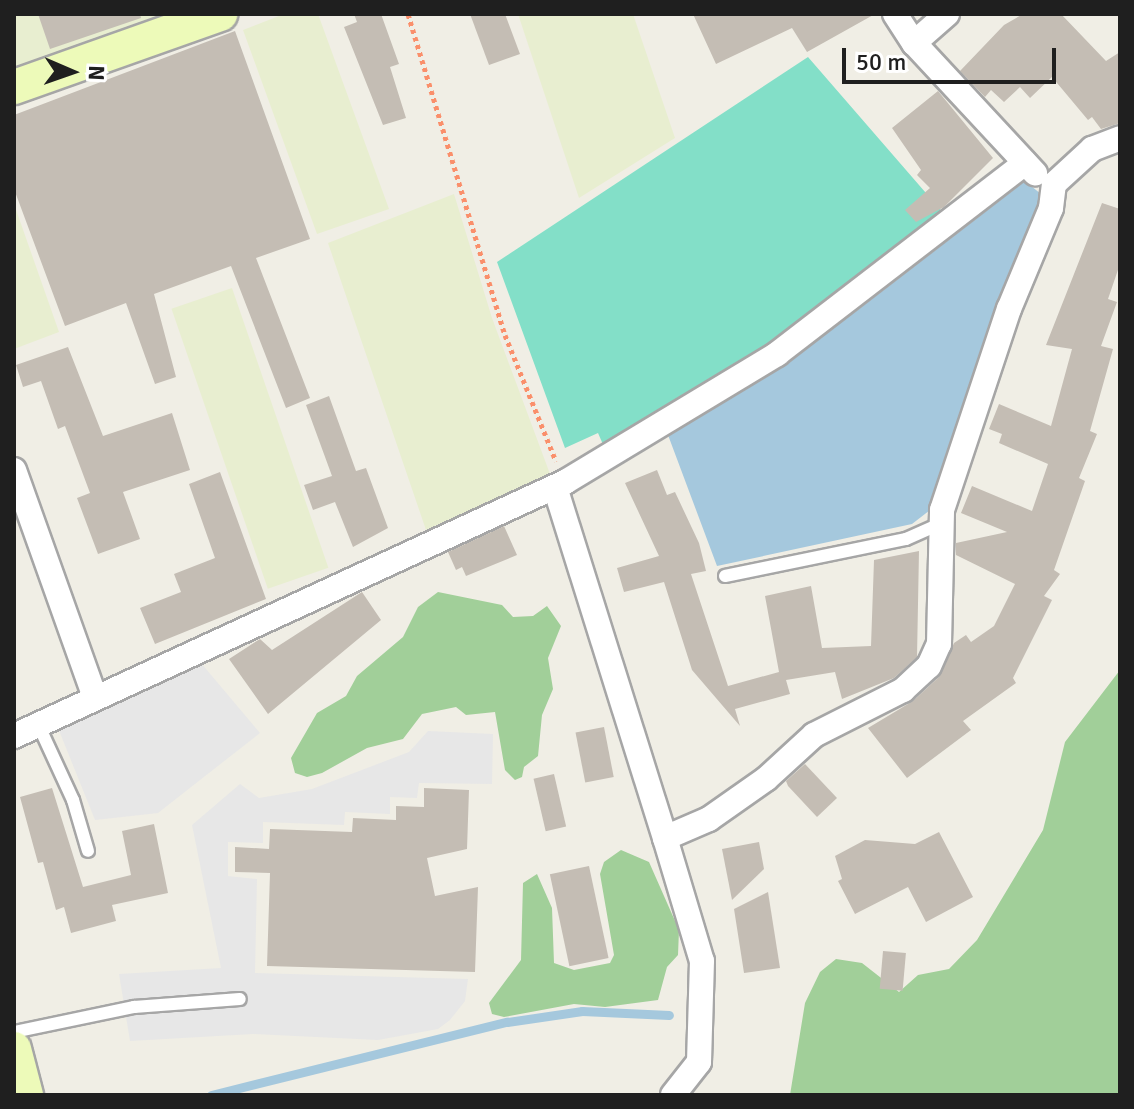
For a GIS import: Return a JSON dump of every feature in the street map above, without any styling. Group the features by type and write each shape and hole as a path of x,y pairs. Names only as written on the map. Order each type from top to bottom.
{"street":[{"path":"14,87 220,14"},
{"path":"895,14 914,43 1025,163 1054,184"},
{"path":"914,43 947,14"},
{"path":"665,838 740,799 825,728 915,682 939,644 940,524 1004,322 1051,208 1054,184 1092,149 1120,138"},
{"path":"14,736 560,484 777,354 1025,163"},
{"path":"14,470 95,697"},
{"path":"560,484 702,961 699,1062 673,1095"},
{"path":"14,1049 26,1095"}],"lane":[{"path":"725,576 906,539 940,524"},
{"path":"38,724 73,800 88,851"},
{"path":"14,1032 134,1007 240,999"}],"path":[{"path":"408,14 505,335 560,484"}],"green space":[{"path":"14,14 167,14 14,67"},
{"path":"284,14 318,14 389,209 317,234 243,30"},
{"path":"518,14 633,14 675,138 579,198"},
{"path":"808,57 945,215 807,322 605,449 598,433 565,448 497,262"},
{"path":"454,194 492,318 550,474 426,530 328,243"},
{"path":"14,204 59,332 14,349"},
{"path":"232,288 328,568 268,589 171,309"},
{"path":"438,592 502,605 513,617 533,616 547,606 561,626 548,658 553,689 542,715 538,756 524,767 522,777 515,780 505,770 495,712 466,715 456,707 422,714 403,739 367,748 322,773 307,777 295,773 291,758 317,713 346,696 357,676 403,637 418,607"},
{"path":"1120,670 1120,1095 790,1095 805,1003 820,972 836,959 862,963 899,992 918,975 949,969 977,940 1043,830 1065,742"},
{"path":"621,850 649,862 679,930 678,955 667,967 658,1000 605,1007 574,1004 504,1017 492,1014 489,1003 521,960 523,883 537,874 552,908 554,963 574,970 610,963 614,955 600,874 604,862"}],"shaded area":[{"path":"201,663 260,733 158,813 95,820 58,728"},
{"path":"428,731 493,734 492,784 419,783 417,798 390,797 390,814 345,812 344,825 263,822 263,843 228,842 228,876 257,879 255,973 468,979 465,1001 450,1020 438,1029 378,1040 253,1034 130,1041 119,974 221,968 192,825 240,784 259,798 312,789 409,752"}],"water":[{"path":"1025,181 1047,199 934,507 912,524 717,566 668,435 855,312"}],"building":[{"path":"38,14 140,14 141,18 50,49"},
{"path":"354,14 381,14 399,64 390,67 406,118 383,125 344,27 357,22"},
{"path":"470,14 505,14 520,54 489,65"},
{"path":"693,14 875,14 807,52 792,28 716,64"},
{"path":"1023,14 1061,14 1106,61 1120,52 1120,123 1101,129 1092,117 1088,120 1052,77 1030,98 1020,87 1004,102 991,90 985,97 960,71 1004,25"},
{"path":"235,31 310,239 256,258 310,398 286,408 231,266 154,294 176,377 155,384 126,303 65,326 14,189 14,115"},
{"path":"938,91 993,158 944,207 916,222 905,210 930,188 917,175 921,170 892,128"},
{"path":"1102,203 1120,209 1120,264 1108,299 1117,302 1101,346 1113,349 1090,431 1097,434 1079,478 1085,481 1054,570 1060,574 1044,596 1052,600 1013,678 1016,683 963,721 971,730 907,778 868,728 913,701 939,677 954,643 966,635 971,642 994,626 1015,584 956,555 956,543 1007,532 961,513 972,486 1032,511 1048,464 999,443 1002,434 989,429 999,404 1051,426 1072,349 1046,345"},
{"path":"68,347 103,436 172,413 190,470 123,492 140,539 98,554 77,498 90,493 65,426 58,429 41,381 23,387 16,365"},
{"path":"329,396 356,471 366,468 388,528 353,547 335,502 313,510 304,485 332,476 306,405"},
{"path":"657,470 667,495 675,492 699,543 706,571 691,574 728,686 779,672 765,596 811,586 822,648 871,646 874,560 919,551 917,657 894,678 842,699 835,672 786,680 790,694 735,709 740,726 692,670 664,582 624,592 617,568 659,556 625,483"},
{"path":"220,472 266,599 155,644 140,608 181,592 174,574 215,558 189,484"},
{"path":"504,526 517,555 466,576 462,567 456,570 448,552"},
{"path":"362,592 381,620 268,714 229,659 260,639 272,650"},
{"path":"604,727 614,777 585,783 576,733"},
{"path":"805,764 837,798 817,817 786,781"},
{"path":"554,774 566,827 546,831 534,779"},
{"path":"52,788 83,887 131,875 122,831 154,824 168,893 112,905 116,921 71,933 64,907 56,910 43,862 38,863 20,797"},
{"path":"424,788 469,790 467,849 427,858 435,896 478,887 475,972 267,966 270,873 235,872 235,847 269,849 270,829 352,832 353,818 396,820 396,806 424,807"},
{"path":"939,832 973,897 926,922 908,887 855,914 838,881 842,879 835,856 865,840 915,844"},
{"path":"759,842 764,869 732,900 722,849"},
{"path":"589,866 609,958 569,966 550,874"},
{"path":"768,892 780,968 744,973 734,909"},
{"path":"883,951 906,953 903,991 880,989"}],"waterway":[{"path":"211,1095 507,1022 582,1011 669,1015"}]}
